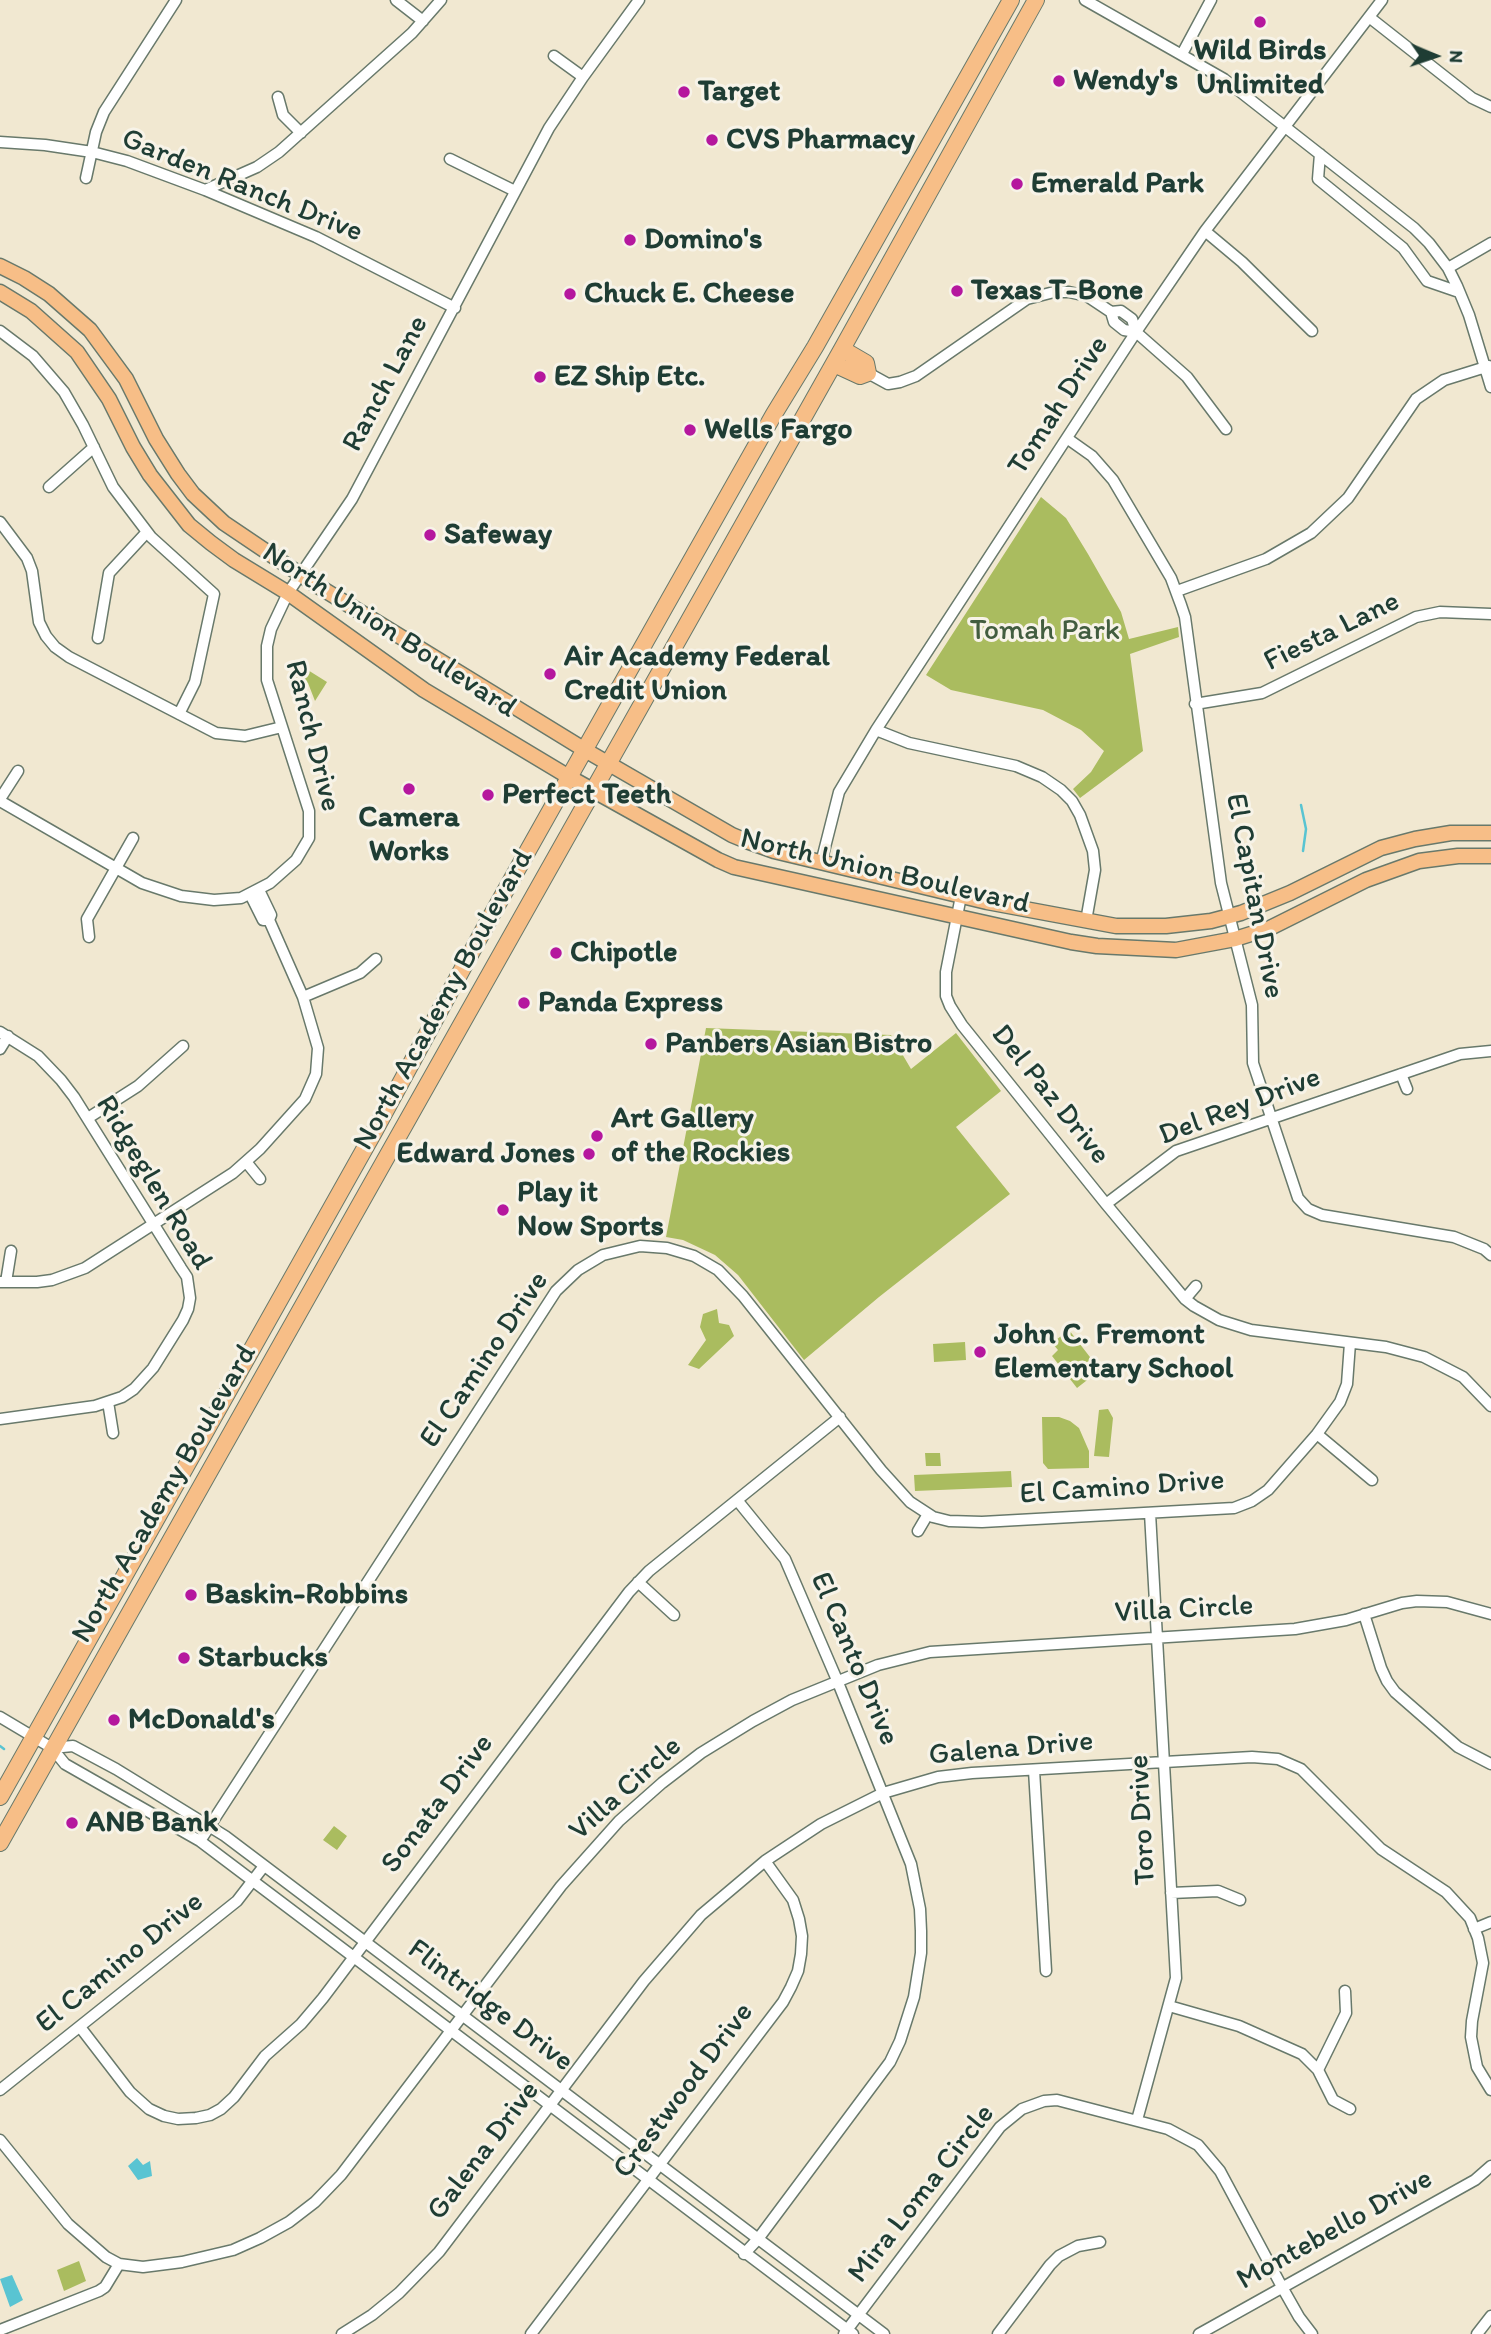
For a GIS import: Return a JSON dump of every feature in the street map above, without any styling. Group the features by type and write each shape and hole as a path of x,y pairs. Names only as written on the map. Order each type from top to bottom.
{"highway":[{"name":"North Academy Boulevard","path":"0,1797 367,1144 584,750 1011,0"},
{"name":"North Academy Boulevard","path":"0,1843 838,357 1036,0"},
{"path":"838,357 860,376 869,373"}],"main road":[{"name":"North Union Boulevard","path":"0,266 49,294 90,330 126,379 166,456 193,494 233,530 608,765 732,835 774,851 961,896 1086,922 1116,926 1166,926 1228,917 1290,892 1381,848 1441,835 1491,832"},
{"name":"North Union Boulevard","path":"0,292 31,311 77,352 109,399 150,475 190,525 234,560 288,593 424,690 593,791 734,867 1070,942 1176,950 1235,939 1270,928 1366,880 1410,864 1458,856 1491,856"}],"street":[{"path":"86,178 104,112 176,0"},
{"path":"396,0 423,21"},
{"path":"205,190 267,160 301,133 423,21 441,0"},
{"name":"Ranch Lane","path":"288,593 352,499 549,128 639,0"},
{"path":"1084,0 1224,79 1414,228 1448,268 1488,367 1491,387"},
{"path":"1182,54 1211,0"},
{"name":"Tomah Drive","path":"821,863 839,792 876,730 1205,231 1382,0"},
{"path":"1369,17 1472,98 1491,107"},
{"path":"554,57 583,77"},
{"path":"278,97 283,115 301,133"},
{"name":"Garden Ranch Drive","path":"0,142 92,152 205,190 316,237 455,308"},
{"path":"1320,154 1318,179 1403,248 1427,281 1459,292"},
{"path":"450,159 515,191"},
{"path":"1205,231 1242,262 1312,331"},
{"path":"1448,268 1491,243"},
{"path":"869,373 888,384 916,376 1027,299 1069,292 1087,296 1111,312 1121,312 1132,319 1136,332 1187,377 1226,429"},
{"path":"0,331 33,356 64,391 113,487 147,532 214,594 194,682 178,714"},
{"path":"1177,592 1266,559 1311,533 1348,499 1416,399 1444,380 1488,367"},
{"name":"El Capitan Drive","path":"1068,439 1092,456 1113,480 1177,592 1185,617 1221,883 1252,1005 1253,1063 1298,1198 1308,1209 1322,1216 1454,1237 1488,1252 1491,1237"},
{"path":"49,487 94,447"},
{"path":"0,522 27,558 32,571 39,622 55,647 69,657 216,733 238,737 282,727"},
{"path":"98,638 109,573 147,532"},
{"name":"Ranch Drive","path":"18,771 0,800 142,883 181,896 221,900 241,898 278,877 296,860 309,838 309,811 267,680 265,664 271,629 288,593"},
{"name":"Fiesta Lane","path":"1195,704 1262,693 1416,617 1440,612 1491,614"},
{"path":"876,730 909,743 1016,766 1042,777 1061,790 1072,801 1080,816 1093,851 1095,870 1086,922"},
{"path":"89,936 87,919 132,838"},
{"path":"11,1251 3,1282 37,1282 85,1268 247,1163 304,1099 316,1074 318,1048 303,997 269,920 262,919 255,892"},
{"name":"Del Paz Drive","path":"961,896 944,985 950,1006 962,1025 1185,1299 1204,1312 1234,1326 1409,1352 1438,1362 1463,1377 1491,1406"},
{"path":"303,997 360,973 376,959"},
{"path":"0,1049 4,1034"},
{"name":"Ridgeglen Road","path":"0,1419 95,1406 134,1389 147,1376 188,1309 190,1298 187,1277 88,1118 51,1069 31,1051 4,1034"},
{"path":"88,1118 138,1086 183,1046"},
{"name":"Del Rey Drive","path":"1106,1204 1176,1151 1460,1054 1491,1051"},
{"path":"1401,1074 1407,1089"},
{"path":"247,1163 260,1179"},
{"name":"El Camino Drive","path":"200,1841 556,1291 589,1262 614,1251 651,1246 681,1251 708,1264 729,1281 895,1486 916,1507 941,1520 965,1522 1234,1508 1252,1501 1268,1490 1317,1434 1344,1394 1350,1343"},
{"path":"1185,1299 1196,1286"},
{"path":"108,1402 113,1433"},
{"name":"Sonata Drive","path":"80,2027 130,2091 149,2109 178,2119 210,2115 221,2109 234,2097 265,2056 310,2014 638,1582 840,1417"},
{"path":"1317,1434 1372,1480"},
{"name":"El Canto Drive","path":"737,1500 785,1559 837,1679 911,1864 920,1909 921,1953 908,2019 890,2062 744,2254"},
{"name":"Toro Drive","path":"1137,2120 1176,1978 1150,1513"},
{"path":"918,1531 928,1514"},
{"path":"638,1582 674,1615"},
{"name":"Villa Circle","path":"119,2264 143,2267 233,2250 289,2222 314,2202 341,2175 561,1886 619,1821 701,1753 762,1715 837,1679 930,1651 1315,1627 1402,1603 1432,1601 1464,1605 1491,1614"},
{"path":"1364,1614 1381,1668 1395,1692 1458,1747 1491,1764"},
{"name":"Flintridge Drive","path":"0,1717 52,1748 65,1764 200,1841 848,2333"},
{"name":"Flintridge Drive","path":"52,1748 73,1746 209,1826 464,2015 884,2334"},
{"name":"Galena Drive","path":"342,2334 399,2293 439,2252 679,1939 709,1907 765,1861 821,1824 883,1793 938,1777 1265,1758 1278,1759 1301,1769 1381,1849 1455,1899 1469,1918 1475,1929 1483,1963 1471,2037 1477,2067 1491,2090"},
{"path":"1034,1770 1046,1971"},
{"path":"143,1808 153,1792"},
{"name":"Crestwood Drive","path":"531,2334 783,2002 798,1970 802,1936 799,1919 788,1893 765,1861"},
{"name":"El Camino Drive","path":"0,2090 237,1901 264,1866"},
{"path":"1171,1893 1218,1891 1240,1900"},
{"path":"1475,1929 1491,1922"},
{"path":"1318,2070 1346,2013 1345,1991"},
{"path":"1169,2006 1254,2031 1302,2054 1318,2070 1333,2099 1350,2109"},
{"name":"Mira Loma Circle","path":"848,2333 1000,2127 1012,2116 1034,2104 1057,2100 1168,2129 1198,2145 1220,2171 1282,2287 1312,2334"},
{"path":"0,2140 68,2224 107,2258 119,2264 105,2287 99,2291 0,2330"},
{"name":"Montebello Drive","path":"1199,2334 1475,2180 1491,2166"},
{"path":"998,2334 1059,2256 1078,2246 1100,2242"},
{"path":"1477,2334 1491,2316"},
{"path":"17,2323 22,2334"}],"green space":[{"name":"Tomah Park","path":"1041,497 1066,518 1121,612 1129,639 1178,627 1179,637 1130,654 1143,751 1080,798 1073,789 1091,772 1104,751 1081,730 1043,710 951,690 926,675"},
{"path":"303,667 327,682 315,701 308,683 296,681 297,673"},
{"path":"706,1028 891,1035 911,1069 956,1033 1001,1091 956,1127 1010,1194 804,1360 738,1275 715,1255 683,1240 666,1237"},
{"path":"717,1309 719,1323 729,1325 734,1336 699,1369 688,1365 706,1340 700,1327 703,1314"},
{"path":"1069,1330 1100,1370 1077,1388 1052,1356 1058,1350 1052,1343"},
{"path":"965,1342 966,1360 934,1362 933,1344"},
{"path":"1108,1409 1113,1418 1109,1457 1094,1456 1099,1410"},
{"path":"1042,1417 1059,1417 1079,1428 1089,1451 1089,1468 1048,1469 1043,1463"},
{"path":"925,1453 940,1453 941,1466 926,1466"},
{"path":"1011,1471 1012,1487 915,1491 914,1475"},
{"path":"334,1826 347,1836 337,1850 323,1840"},
{"path":"79,2261 86,2281 64,2291 57,2270"}],"water":[{"path":"137,2158 143,2165 150,2161 152,2176 138,2180 128,2166"},
{"path":"12,2275 23,2300 10,2307 0,2279"}],"waterway":[{"path":"1301,805 1306,829 1303,851"},
{"path":"0,1746 4,1749"}],"place":[{"name":"Wild Birds Unlimited","path":"1260,22"},
{"name":"Wendy's","path":"1059,81"},
{"name":"Target","path":"684,92"},
{"name":"CVS Pharmacy","path":"712,140"},
{"name":"Emerald Park","path":"1017,184"},
{"name":"Domino's","path":"630,240"},
{"name":"Texas T-Bone","path":"957,291"},
{"name":"Chuck E. Cheese","path":"570,294"},
{"name":"EZ Ship Etc.","path":"540,377"},
{"name":"Wells Fargo","path":"690,430"},
{"name":"Safeway","path":"430,535"},
{"name":"Air Academy Federal Credit Union","path":"550,674"},
{"name":"Camera Works","path":"409,789"},
{"name":"Perfect Teeth","path":"488,795"},
{"name":"Chipotle","path":"556,953"},
{"name":"Panda Express","path":"524,1003"},
{"name":"Panbers Asian Bistro","path":"651,1044"},
{"name":"Art Gallery of the Rockies","path":"597,1136"},
{"name":"Edward Jones","path":"589,1154"},
{"name":"Play it Now Sports","path":"503,1210"},
{"name":"John C. Fremont Elementary School","path":"980,1352"},
{"name":"Baskin-Robbins","path":"191,1595"},
{"name":"Starbucks","path":"184,1658"},
{"name":"McDonald's","path":"114,1720"},
{"name":"ANB Bank","path":"72,1823"}]}
